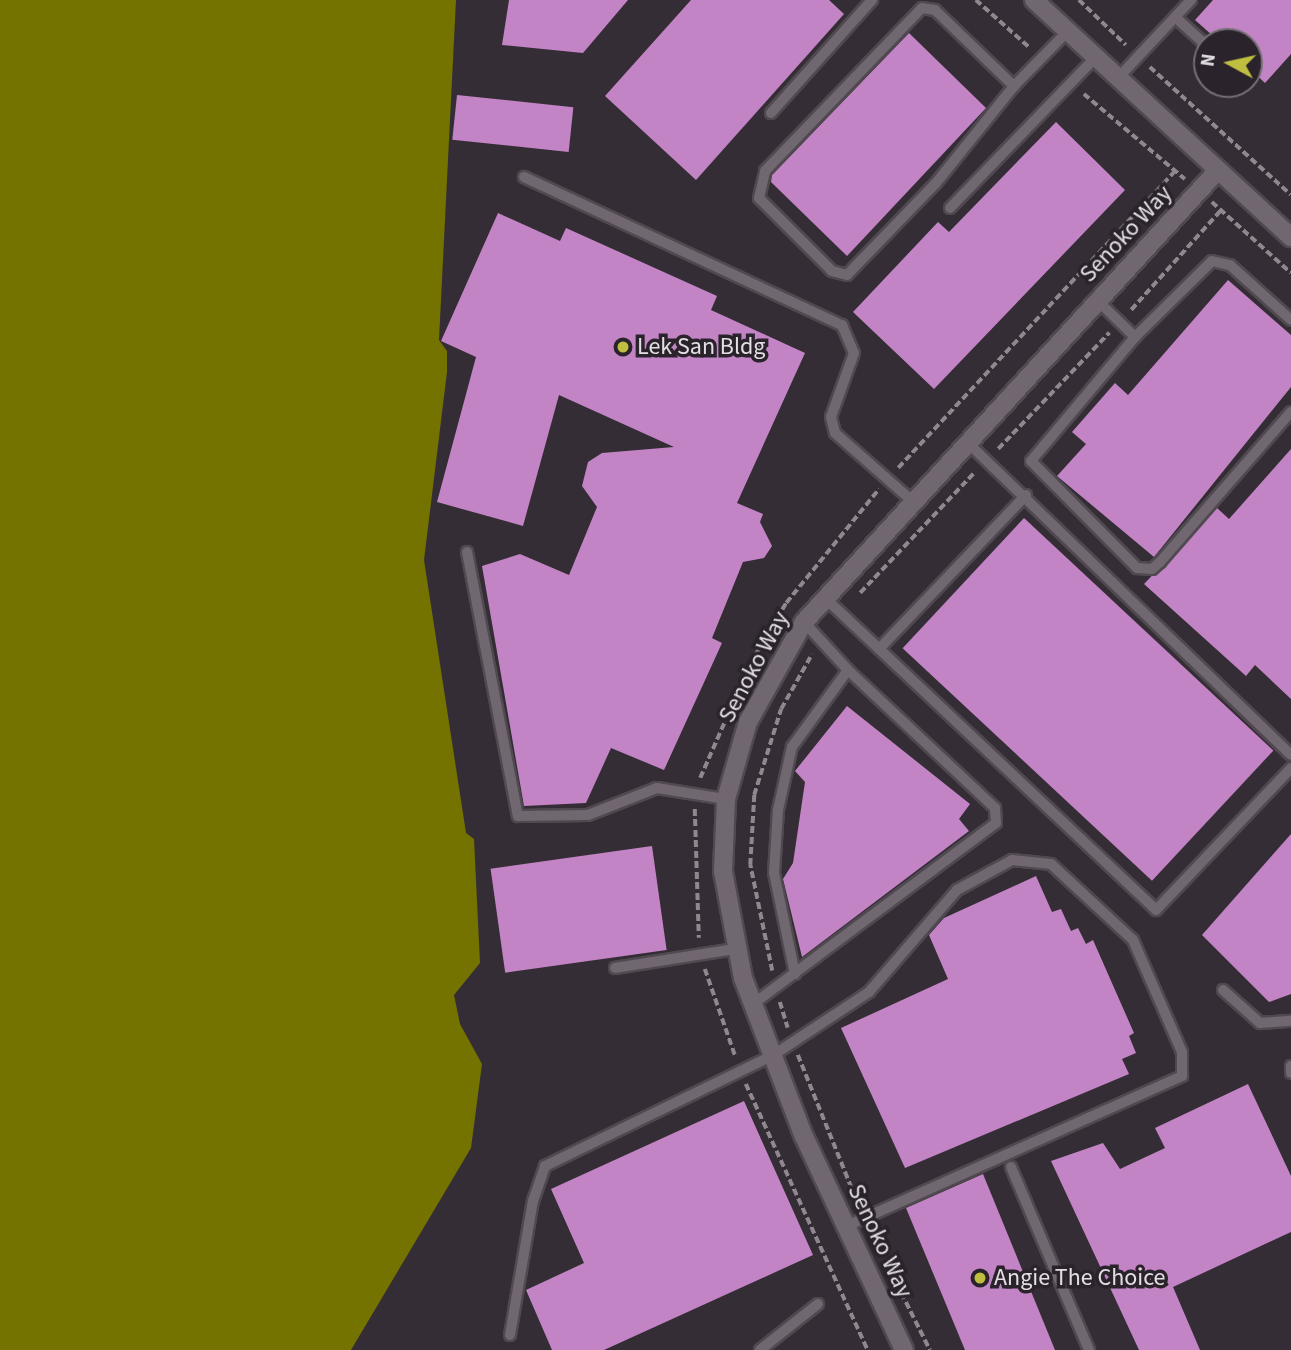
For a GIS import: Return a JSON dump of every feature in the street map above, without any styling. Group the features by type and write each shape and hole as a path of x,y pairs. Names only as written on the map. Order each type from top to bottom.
{"street":[{"path":"1034,0 1291,237"},
{"name":"Senoko Way","path":"904,1350 772,1056 735,949 723,871 726,799 748,722 804,622 824,597 1218,170"}],"lane":[{"path":"771,113 872,0"},
{"path":"1118,78 1191,0"},
{"path":"1014,86 935,10 922,8 765,171 758,198 832,271 848,275 936,183 1014,86 1069,31"},
{"path":"1175,17 1193,33"},
{"path":"950,208 1096,57"},
{"path":"524,177 842,326 854,353 832,424 912,501"},
{"path":"1291,320 1230,265 1212,261 1135,337 1031,461 1137,568 1152,569 1291,412"},
{"path":"1098,301 1135,337"},
{"path":"967,442 1027,495 1291,755"},
{"path":"879,649 1027,495"},
{"path":"467,552 518,817 588,815 657,788 726,799"},
{"path":"824,597 1156,911 1291,768"},
{"path":"753,1004 991,831 997,816 848,670 804,622"},
{"path":"795,974 774,873 778,810 792,747 848,670"},
{"path":"510,1335 533,1201 545,1166 772,1056 869,992 957,890 1012,860 1051,864 1133,940 1182,1052 1182,1076 847,1226"},
{"path":"615,968 735,949"},
{"path":"1223,990 1260,1023 1291,1021"},
{"path":"1291,1066 1291,1073"},
{"path":"1012,1167 1089,1350"},
{"path":"760,1350 818,1304"}],"path":[{"path":"976,0 1041,58"},
{"path":"1079,0 1291,195"},
{"path":"1071,83 1291,273"},
{"path":"868,1350 741,1072 699,954 694,792 750,664 786,603 887,479 1175,171"},
{"path":"888,1266 930,1350"}],"shaded area":[{"path":"0,0 456,0 439,340 447,351 447,372 424,560 466,833 474,839 480,963 454,995 460,1024 482,1064 471,1148 351,1350 0,1350"}],"building":[{"path":"509,0 628,0 583,53 502,45"},
{"path":"691,0 829,0 844,14 696,180 605,96"},
{"path":"1213,0 1291,0 1291,54 1265,83 1263,28 1204,28 1195,20"},
{"path":"909,33 986,108 847,256 771,182 772,175"},
{"path":"457,95 573,107 569,152 452,140"},
{"path":"1056,122 1125,190 934,389 853,312 938,222 949,232"},
{"path":"498,213 560,241 566,228 717,296 711,310 805,353 737,503 763,514 760,522 772,546 764,558 743,562 712,638 722,643 664,770 611,748 586,803 524,806 482,566 520,554 569,575 597,507 582,486 588,462 602,453 674,447 559,395 523,526 437,502 476,357 441,341"},
{"path":"1228,280 1291,335 1291,387 1154,557 1057,476 1086,444 1072,432 1115,383 1128,395"},
{"path":"1291,449 1291,699 1255,665 1246,676 1144,584 1217,508 1229,519"},
{"path":"1024,518 1273,751 1152,881 903,648"},
{"path":"847,706 970,804 959,819 969,831 802,957 783,879 793,863 805,782 795,771"},
{"path":"1291,834 1291,994 1269,1002 1202,935"},
{"path":"652,846 667,950 505,973 491,869"},
{"path":"1036,876 1052,912 1061,909 1071,931 1078,928 1086,944 1093,940 1134,1033 1129,1036 1136,1053 1122,1059 1129,1074 905,1168 841,1028 948,979 929,935 944,918"},
{"path":"1248,1084 1291,1176 1291,1232 1173,1287 1200,1350 1139,1350 1051,1161 1103,1143 1120,1169 1165,1148 1155,1128"},
{"path":"744,1101 813,1255 604,1350 552,1350 526,1290 584,1263 551,1189"},
{"name":"Angie The Choice","path":"983,1174 1055,1350 965,1350 906,1208"}],"place":[{"name":"Lek San Bldg","path":"623,347"},
{"name":"Angie The Choice","path":"980,1278"}]}
